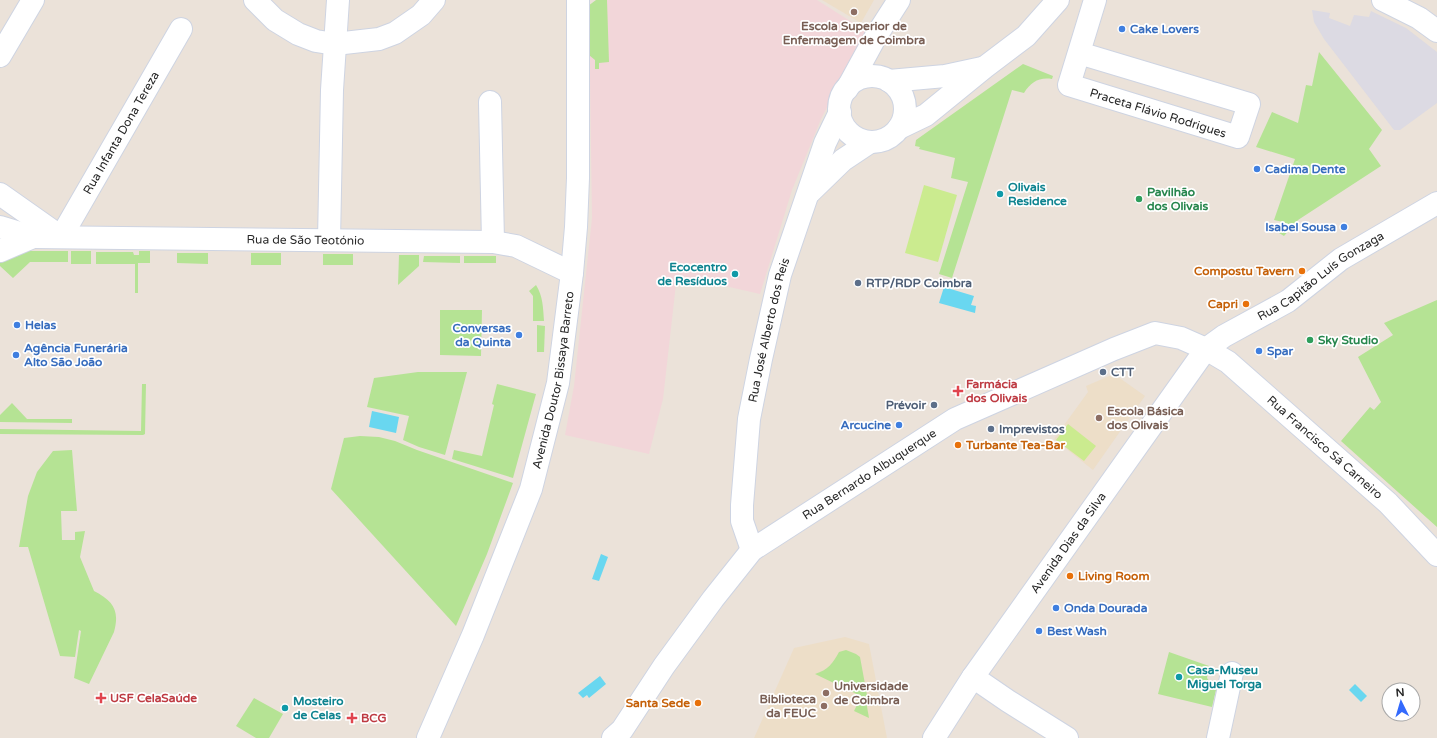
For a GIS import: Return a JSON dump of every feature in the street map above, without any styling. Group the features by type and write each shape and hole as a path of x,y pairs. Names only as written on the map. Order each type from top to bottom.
{"street":[{"path":"0,56 33,0"},
{"path":"255,0 275,20 298,34 316,41 335,44 379,39 395,33 420,15 434,0"},
{"path":"329,240 332,90 338,0"},
{"name":"Avenida Doutor Bissaya Barreto","path":"428,738 473,635 531,489 558,383 572,273 578,178 578,0"},
{"path":"876,36 884,79 897,88 903,97 905,113 904,119 899,128 891,137 880,141 870,142 861,140 846,129 840,112 840,102 876,36 899,0"},
{"path":"899,128 926,115 1026,36 1058,0"},
{"name":"Praceta Flávio Rodrigues","path":"1079,53 1249,104 1238,137 1069,85 1095,0"},
{"path":"1383,0 1419,18 1437,31"},
{"name":"Rua Infanta Dona Tereza","path":"61,237 181,29"},
{"path":"845,91 860,79 870,77 884,79 945,76 985,67"},
{"path":"490,102 493,242"},
{"path":"806,196 825,143 840,112"},
{"name":"Rua José Alberto dos Reis","path":"752,550 742,522 749,419 780,275 806,196 843,160 870,142"},
{"path":"0,194 61,237"},
{"name":"Rua Capitão Luís Gonzaga","path":"1206,349 1224,336 1288,301 1342,259 1437,203"},
{"path":"0,227 33,236"},
{"path":"0,251 33,236"},
{"name":"Rua de São Teotónio","path":"33,236 493,242 516,246 572,273"},
{"name":"Rua Bernardo Albuquerque","path":"613,738 622,730 664,666 713,599 752,550 955,419 1155,333 1181,338 1206,349"},
{"name":"Rua Francisco Sá Carneiro","path":"1206,349 1228,362 1378,494 1437,555"},
{"name":"Avenida Dias da Silva","path":"934,738 973,677 1206,349"},
{"path":"1218,738 1232,673"},
{"path":"973,677 1067,738"}],"shaded area":[{"path":"597,0 817,0 866,31 821,119 792,190 760,294 677,275 663,399 649,454 565,435 574,386 592,218 589,6"},
{"name":"Escola Superior de Enfermagem de Coimbra","path":"822,0 874,0 861,23"},
{"path":"1312,10 1330,13 1329,18 1350,26 1354,15 1369,17 1371,11 1406,28 1437,52 1437,103 1400,130 1394,130 1324,39 1314,22"},
{"name":"Escola Básica dos Olivais","path":"1114,374 1145,396 1093,470 1054,439 1088,392 1086,386"},
{"name":"Universidade de Coimbra","path":"845,637 869,644 887,738 754,738 794,648"}],"green space":[{"path":"596,0 607,0 609,62 599,63 599,69 595,69 595,60 589,55 588,6"},
{"path":"1319,52 1382,130 1369,149 1381,166 1298,220 1284,236 1279,233 1283,222 1274,220 1295,159 1256,147 1272,112 1298,123 1306,85 1312,86"},
{"path":"1023,64 1053,76 1052,79 1036,81 1024,93 1012,90 952,278 939,274 968,182 951,178 955,158 919,149 920,147 915,146 916,140"},
{"path":"924,185 957,195 938,262 905,253"},
{"path":"25,251 68,251 68,262 30,262 13,278 0,266 0,262 5,258"},
{"path":"71,251 91,251 91,264 71,264"},
{"path":"139,251 150,251 150,263 138,263 138,293 135,293 135,264 96,264 96,252 133,252 134,255 139,255"},
{"path":"177,253 208,253 208,264 177,263"},
{"path":"251,253 281,253 281,265 251,265"},
{"path":"323,254 353,254 353,265 323,265"},
{"path":"399,255 419,255 419,266 398,285"},
{"path":"424,256 460,256 460,263 423,262"},
{"path":"464,256 496,256 496,263 464,263"},
{"path":"536,285 543,307 544,321 533,321 533,296 529,291"},
{"path":"1437,300 1437,527 1341,441 1370,407 1374,410 1381,402 1358,357 1393,335 1384,323"},
{"path":"440,310 482,310 481,356 440,355"},
{"path":"537,325 545,326 544,352 537,352"},
{"path":"418,372 467,372 445,455 419,447 403,440 409,416 367,407 374,378"},
{"path":"142,384 146,384 145,434 143,435 0,434 0,429 141,431"},
{"path":"497,384 536,394 513,478 452,459 454,450 482,456 494,405 492,404"},
{"path":"12,403 27,419 72,419 72,423 0,422 0,415"},
{"path":"1068,424 1096,446 1084,461 1056,440"},
{"path":"360,436 379,437 395,441 513,483 487,554 456,626 331,489 344,438"},
{"path":"72,450 77,511 61,511 62,540 75,540 75,532 85,531 80,557 94,591 110,603 115,612 116,618 114,632 89,684 74,678 81,631 79,630 75,657 60,656 28,547 19,547 28,496 37,472 53,451"},
{"path":"846,650 860,657 867,695 865,698 815,674 830,666 839,652"},
{"path":"1169,652 1209,666 1207,678 1216,690 1212,707 1158,694"},
{"path":"254,698 283,714 269,738 256,738 236,726"},
{"path":"860,699 866,701 869,718 854,711"}],"water":[{"path":"944,287 974,296 971,305 976,306 975,313 939,303"},
{"path":"372,411 399,417 396,433 369,427"},
{"path":"601,554 608,557 599,581 592,579"},
{"path":"600,676 606,684 589,698 587,695 583,698 578,693"},
{"path":"1355,684 1367,696 1361,702 1349,690"}],"place":[{"name":"Escola Superior de Enfermagem de Coimbra","path":"854,12"},
{"name":"Cake Lovers","path":"1122,29"},
{"name":"Cadima Dente","path":"1257,169"},
{"name":"Olivais Residence","path":"1000,194"},
{"name":"Pavilhão dos Olivais","path":"1139,199"},
{"name":"Isabel Sousa","path":"1344,227"},
{"name":"Compostu Tavern","path":"1302,271"},
{"name":"Ecocentro de Resíduos","path":"735,274"},
{"name":"RTP/RDP Coimbra","path":"858,283"},
{"name":"Capri","path":"1246,304"},
{"name":"Helas","path":"17,325"},
{"name":"Conversas da Quinta","path":"519,335"},
{"name":"Sky Studio","path":"1310,340"},
{"name":"Spar","path":"1259,351"},
{"name":"Agência Funerária Alto São João","path":"16,355"},
{"name":"CTT","path":"1103,372"},
{"name":"Farmácia dos Olivais","path":"958,391"},
{"name":"Prévoir","path":"934,405"},
{"name":"Escola Básica dos Olivais","path":"1099,418"},
{"name":"Arcucine","path":"899,425"},
{"name":"Imprevistos","path":"991,429"},
{"name":"Turbante Tea-Bar","path":"958,445"},
{"name":"Living Room","path":"1070,576"},
{"name":"Onda Dourada","path":"1056,608"},
{"name":"Best Wash","path":"1039,631"},
{"name":"Casa-Museu Miguel Torga","path":"1179,677"},
{"name":"Universidade de Coimbra","path":"826,693"},
{"name":"USF CelaSaúde","path":"101,698"},
{"name":"Santa Sede","path":"698,703"},
{"name":"Biblioteca da FEUC","path":"824,706"},
{"name":"Mosteiro de Celas","path":"285,708"},
{"name":"BCG","path":"352,718"}]}
